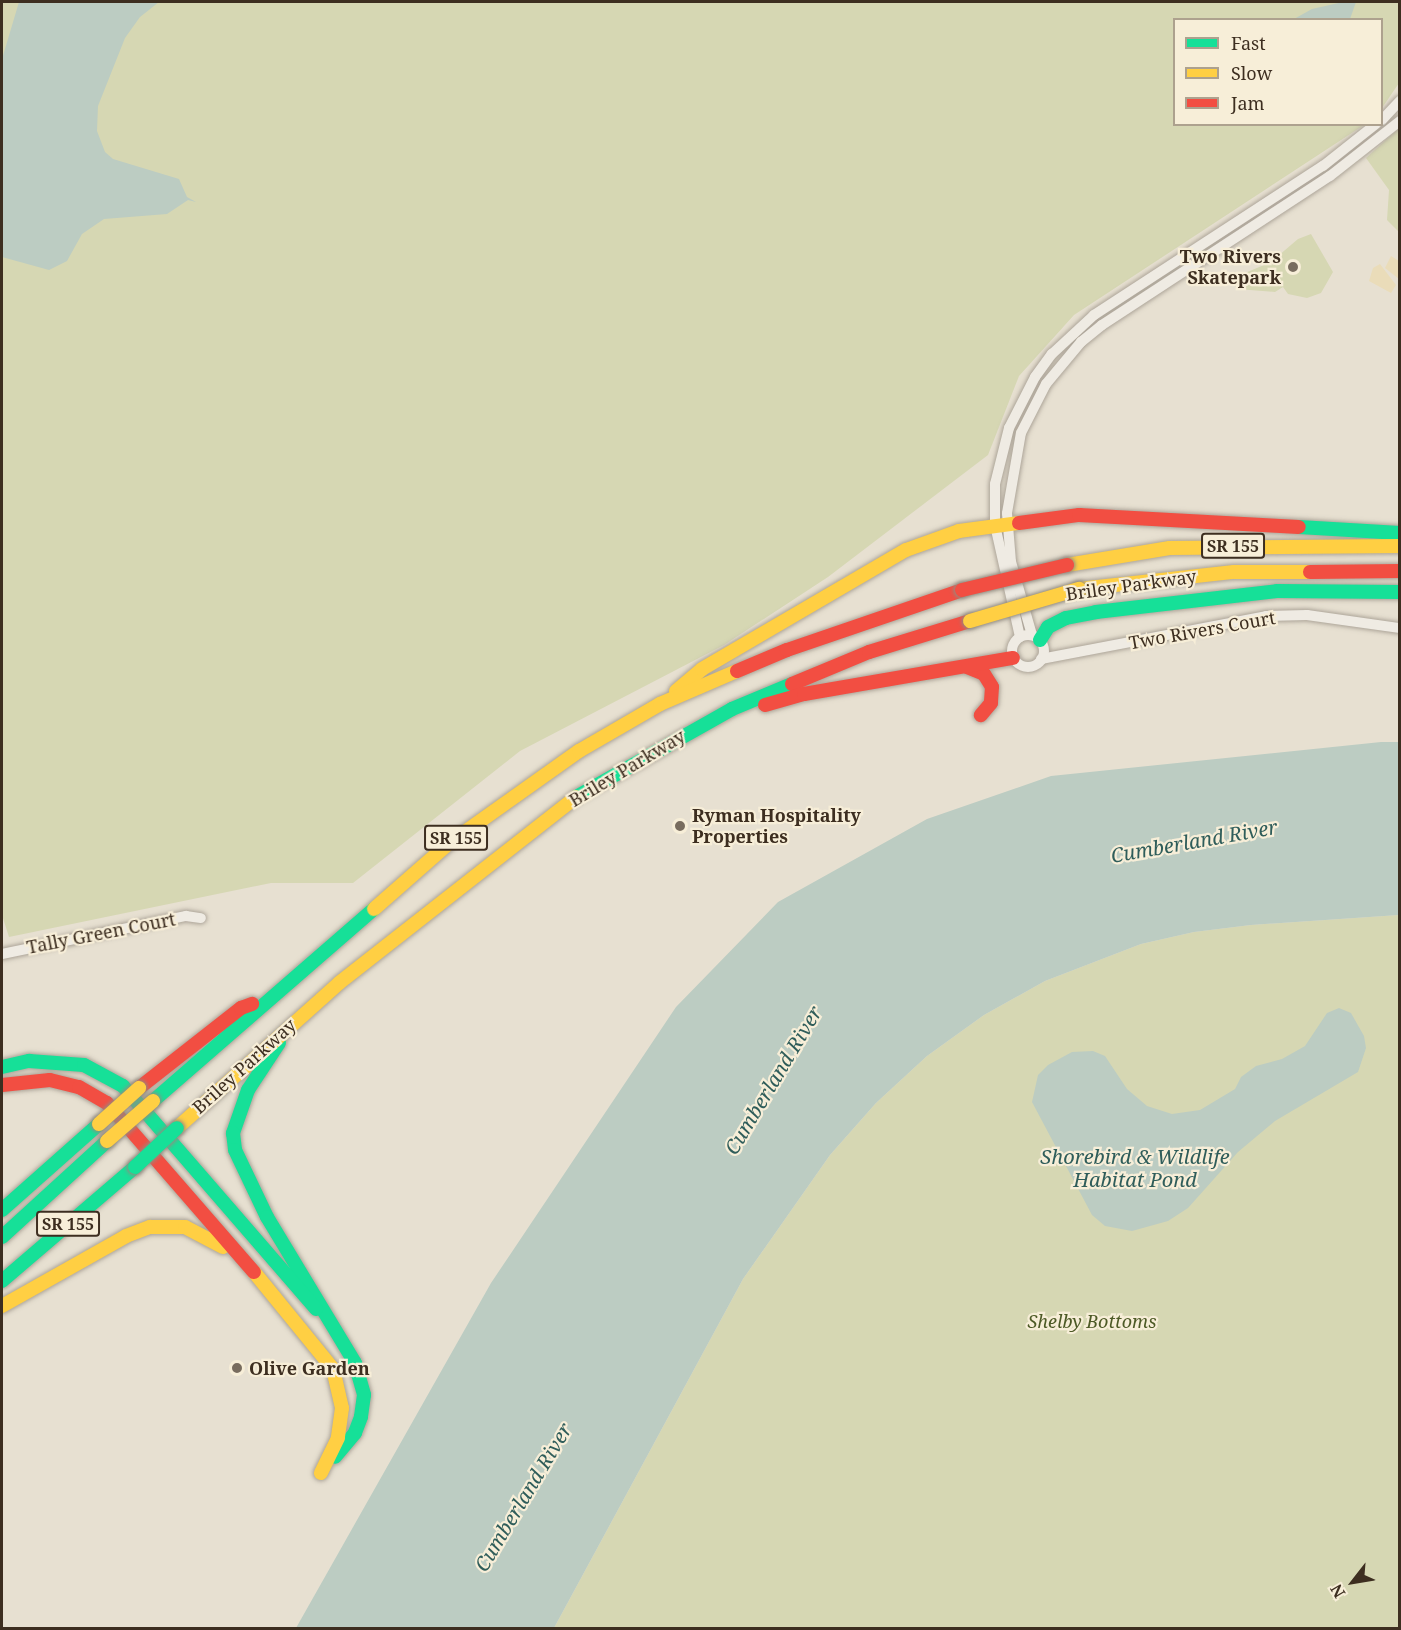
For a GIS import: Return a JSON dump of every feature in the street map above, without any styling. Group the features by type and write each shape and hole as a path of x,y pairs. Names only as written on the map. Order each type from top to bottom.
{"highway":[{"path":"660,704 702,669 906,550 959,531 1079,515 1400,533"},
{"name":"Briley Parkway","path":"2,1236 107,1141 448,844 512,795 660,704 787,650 962,590 1067,565 1170,548 1400,546"},
{"name":"Briley Parkway","path":"2,1281 135,1167 295,1020 559,808 637,760 764,695 869,652 1079,590 1234,572 1400,571"},
{"path":"1038,641 1048,627 1066,618 1096,612 1277,591 1400,592"},
{"path":"637,760 734,714 804,694 1013,658"},
{"path":"967,667 981,672 992,687 991,702 981,715"},
{"path":"2,1210 139,1088 241,1008 271,997"},
{"path":"2,1085 50,1080 79,1087 107,1103 321,1351 340,1387 342,1421 321,1473 355,1433 364,1395 346,1345 267,1217 235,1150 233,1133 248,1090 295,1020"},
{"path":"2,1067 29,1061 84,1065 123,1086 346,1345"},
{"path":"2,1306 108,1245 150,1227 185,1227 207,1236 255,1277"},
{"path":"340,1387 360,1382"}],"street":[{"path":"1383,119 1400,101"},
{"path":"1373,126 1323,166 1072,333 1035,377 1009,428 995,484 1001,524 1020,637 1012,648 1013,658 1027,667 1041,659 1038,641 1011,562 1001,524 1021,433 1046,384 1081,342 1330,176 1400,121"},
{"name":"Two Rivers Court","path":"1041,659 1266,616 1307,615 1400,628"},
{"path":"1020,637 1073,652"},
{"name":"Tally Green Court","path":"2,954 186,916 201,918"}],"green space":[{"path":"2,2 1399,2 1399,83 1383,107 1383,18 1173,18 1173,126 1362,126 1074,315 1019,376 988,455 828,577 724,645 520,751 353,883 271,883 9,937 2,915"},
{"path":"1399,128 1399,232 1387,220 1389,190 1366,158"},
{"name":"Two Rivers Skatepark","path":"1311,234 1333,272 1321,293 1307,298 1288,294 1283,287 1275,292 1237,289 1231,279 1271,262 1298,239"},
{"name":"Shelby Bottoms","path":"1399,915 1399,1628 554,1628 743,1279 830,1155 876,1103 927,1056 984,1015 1045,981 1141,944 1194,932 1251,925"}],"sand":[{"path":"1391,256 1399,261 1399,279 1385,268"},
{"path":"1380,264 1396,285 1391,293 1369,281 1373,268"}],"water":[{"path":"19,2 159,2 140,17 125,38 98,106 97,131 105,152 113,159 179,179 187,197 196,202 188,200 167,214 104,219 82,234 67,261 49,270 2,257 2,59"},
{"path":"1343,2 1356,2 1350,18 1296,18 1312,9"},
{"name":"Cumberland River","path":"1399,742 1399,915 1251,925 1194,932 1141,944 1045,981 984,1015 927,1056 876,1103 830,1155 743,1279 554,1628 296,1628 491,1283 676,1007 778,902 927,819 1051,776"},
{"name":"Shorebird & Wildlife Habitat Pond","path":"1339,1008 1351,1013 1364,1036 1366,1048 1358,1072 1275,1121 1238,1152 1188,1208 1168,1221 1132,1231 1105,1226 1092,1215 1032,1102 1038,1075 1048,1065 1072,1052 1093,1051 1105,1056 1127,1089 1147,1106 1172,1114 1200,1110 1235,1089 1241,1077 1256,1066 1282,1059 1305,1046 1327,1013"}],"traffic: fast":[{"path":"1299,527 1400,533"},
{"path":"1040,640 1048,627 1066,618 1096,612 1277,591 1400,592"},
{"path":"576,797 732,709 792,684"},
{"path":"153,1101 374,909"},
{"path":"279,1043 248,1090 233,1133 235,1150 267,1217 355,1363 364,1395 361,1417 355,1433 335,1457"},
{"path":"2,1067 29,1061 84,1065 123,1086 316,1309"},
{"path":"2,1210 99,1124"},
{"path":"135,1167 177,1128"},
{"path":"2,1237 107,1141"},
{"path":"2,1281 135,1167"}],"traffic: slow":[{"path":"676,691 702,669 906,550 959,531 1019,523"},
{"path":"1067,565 1170,548 1400,546"},
{"path":"1079,589 1234,572 1310,572"},
{"path":"970,621 1079,589"},
{"path":"374,909 448,844 579,751 660,704 737,671"},
{"path":"177,1128 339,983 576,797"},
{"path":"99,1124 139,1088"},
{"path":"107,1141 153,1101"},
{"path":"2,1306 126,1236 150,1227 185,1227 223,1247"},
{"path":"254,1272 333,1369 342,1408 338,1438 321,1473"}],"traffic: jam":[{"path":"1019,523 1079,515 1299,527"},
{"path":"962,590 1067,565"},
{"path":"1310,572 1400,571"},
{"path":"737,671 787,650 962,590"},
{"path":"792,684 869,652 970,621"},
{"path":"765,705 804,694 1013,658"},
{"path":"967,667 984,674 992,687 991,703 981,715"},
{"path":"139,1088 241,1008 252,1004"},
{"path":"2,1085 50,1080 79,1087 107,1103 254,1272"}],"place":[{"name":"Two Rivers Skatepark","path":"1293,267"},
{"name":"Ryman Hospitality Properties","path":"680,826"},
{"name":"Olive Garden","path":"237,1368"}]}
